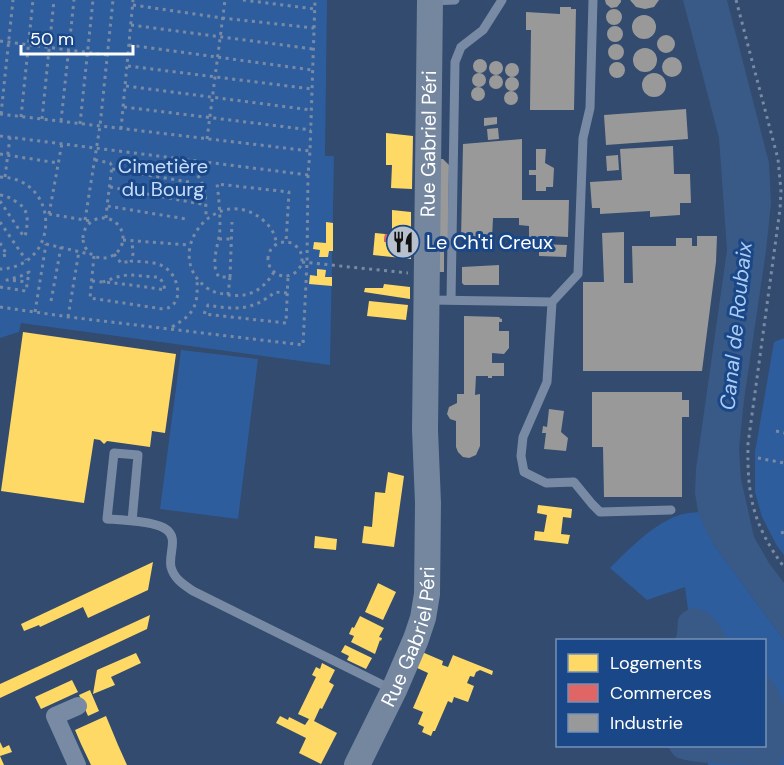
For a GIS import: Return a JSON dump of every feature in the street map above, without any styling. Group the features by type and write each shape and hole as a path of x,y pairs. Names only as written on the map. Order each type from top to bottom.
{"main road":[{"name":"Rue Gabriel Péri","path":"357,765 389,688 416,602 420,472 439,300 427,274 430,0"},
{"name":"Rue Gabriel Péri","path":"346,765 389,688"}],"street":[{"path":"77,765 55,716 78,706"}],"lane":[{"path":"430,0 455,0"},
{"path":"502,0 483,30 461,47 454,62 439,300 552,303"},
{"path":"593,0 590,108 583,138 578,274 552,303 547,382 523,437 524,472 546,483 574,482 600,512 671,510"},
{"path":"132,521 138,455 114,453 107,519 162,526 170,532 173,541 171,567 176,578 186,587 389,688"}],"path":[{"path":"13,0 0,114 310,151"},
{"path":"21,117 33,0"},
{"path":"42,119 54,0"},
{"path":"61,122 74,0"},
{"path":"80,124 93,0"},
{"path":"85,220 100,126 113,0"},
{"path":"122,129 133,0"},
{"path":"207,139 225,0"},
{"path":"243,0 315,9"},
{"path":"0,307 303,345 315,0"},
{"path":"736,0 780,175 780,209 748,444 748,483 754,513 784,567"},
{"path":"133,5 314,28"},
{"path":"131,25 313,49"},
{"path":"0,41 107,55"},
{"path":"129,45 313,70"},
{"path":"128,66 312,89"},
{"path":"126,86 311,110"},
{"path":"124,107 311,130"},
{"path":"0,136 308,175"},
{"path":"5,177 10,137"},
{"path":"34,312 47,214 62,143"},
{"path":"0,154 58,163"},
{"path":"168,157 194,171 203,184 206,193 206,219"},
{"path":"95,160 110,163 112,166 106,218"},
{"path":"112,169 189,182"},
{"path":"0,177 20,181 29,186 40,199 47,214"},
{"path":"230,277 219,277 215,271 215,256 219,239 217,184 289,192 286,242"},
{"path":"110,187 206,205"},
{"path":"0,195 16,201 25,209 28,222 24,238 0,201"},
{"path":"107,206 186,219"},
{"path":"274,272 264,285 251,294 236,297 214,292 204,286 192,268 190,245 195,231 206,219 215,213 232,208 249,211 258,216 274,233 276,244"},
{"path":"47,214 91,221"},
{"path":"44,244 103,258 114,254 119,250 123,240 121,229 111,219 98,218 91,221 85,229 82,237 86,249 93,255"},
{"path":"0,222 26,261"},
{"path":"228,295 232,222"},
{"path":"219,239 232,240"},
{"path":"123,240 190,245"},
{"path":"130,261 133,254 132,241"},
{"path":"286,242 297,247 305,262 294,274 288,276 274,272 269,266 268,259 271,249 276,244 286,242"},
{"path":"0,243 7,255 0,256"},
{"path":"0,269 26,261 44,244"},
{"path":"51,301 61,248"},
{"path":"68,317 78,251"},
{"path":"93,255 90,298 163,309 174,304 179,291 173,274 167,268 159,264 130,261 121,263 114,254"},
{"path":"305,262 427,274"},
{"path":"0,287 27,291 28,282 29,272 7,280 28,282"},
{"path":"92,281 165,290 163,282 158,277 119,276 104,282"},
{"path":"287,293 275,292 248,307 235,309 207,305 204,314 286,323 288,276"},
{"path":"170,328 188,317 195,307 197,277"},
{"path":"776,431 784,433"},
{"path":"758,458 784,463"}],"green space":[{"name":"Cimetière du Bourg","path":"0,0 327,0 325,156 334,156 330,365 21,323 19,332 0,338"},
{"path":"784,338 784,555 762,517 755,492 755,452 774,342"},
{"path":"181,350 258,359 238,519 160,509"},
{"path":"698,512 714,545 784,640 784,765 708,765 705,747 766,747 766,639 692,639 685,587 647,600 610,568 653,529 680,515"}],"water":[{"name":"Canal de Roubaix","path":"683,0 727,0 769,163 771,203 766,251 739,449 741,479 754,537 784,583 784,640 714,545 698,512 695,493 696,469 727,250 719,138"},
{"path":"692,608 705,611 718,624 727,639 675,639 679,618 685,611"},
{"path":"766,673 777,688 784,706 784,755 779,765 710,763 684,760 673,755 669,747 766,747"}],"building: Logements":[{"path":"386,133 413,136 412,189 391,188 392,165 386,165"},
{"path":"392,210 411,212 411,237 392,235"},
{"path":"326,222 333,223 333,251 329,251 328,257 319,257 320,250 313,249 314,242 326,243"},
{"path":"375,233 385,234 386,244 411,247 411,259 373,255"},
{"path":"317,269 326,270 325,277 332,277 332,286 309,284 310,275 317,276"},
{"path":"384,284 410,287 410,299 364,292 365,288 383,288"},
{"path":"369,301 408,305 406,320 367,316"},
{"path":"23,332 176,354 165,433 152,431 150,447 107,441 104,444 94,439 84,503 1,491"},
{"path":"388,472 404,476 394,547 362,543 364,526 372,527 375,492 385,493"},
{"path":"538,505 572,509 571,518 563,517 561,534 570,535 568,544 534,540 535,531 544,532 547,515 537,513"},
{"path":"315,536 337,539 336,550 314,548"},
{"path":"153,562 148,590 88,618 83,607 40,627 39,625 24,631 21,624"},
{"path":"378,583 396,592 383,620 365,612"},
{"path":"150,615 147,629 0,698 0,684"},
{"path":"360,616 384,628 375,654 351,642 354,636 349,634"},
{"path":"345,645 372,658 366,669 347,660 349,656 341,652"},
{"path":"422,652 443,661 442,665 448,667 453,655 493,671 492,675 480,670 474,677 470,676 467,683 474,686 468,702 454,697 452,703 448,701 431,736 422,732 424,727 418,724 423,712 413,708 428,673 415,667"},
{"path":"136,653 141,663 111,677 115,685 93,694 97,670"},
{"path":"322,663 335,670 329,682 334,685 314,721 337,733 321,764 299,753 306,738 276,723 280,716 288,720 289,717 305,725 309,719 298,714 316,677 312,675 316,667 320,669"},
{"path":"72,680 78,692 41,709 35,697"},
{"path":"90,690 99,711 88,716 79,695"},
{"path":"106,716 127,765 91,765 75,730"},
{"path":"0,742 3,748 9,745 12,752 0,756"}],"building: Commerces":[{"path":"385,234 411,237 411,247 386,244"}],"building: Industrie":[{"path":"605,0 621,0 621,2 617,7 611,8"},
{"path":"630,0 659,0 654,7 645,9 636,7"},
{"path":"560,7 576,9 574,110 530,110 531,30 526,30 526,12 560,14"},
{"path":"614,9 620,11 622,17 620,23 614,25 608,23 606,17 608,11"},
{"path":"644,15 653,18 656,27 653,36 644,39 635,36 632,27 635,18"},
{"path":"615,26 621,28 623,34 621,40 615,42 609,40 607,34 609,28"},
{"path":"662,35 670,35 675,40 673,51 662,53 657,48 657,40"},
{"path":"616,44 622,46 624,52 622,58 616,60 610,58 608,52 610,46"},
{"path":"645,48 654,51 657,60 654,69 645,72 636,69 633,60 636,51"},
{"path":"668,57 676,57 682,63 682,71 676,77 668,77 662,71 662,63"},
{"path":"480,59 485,61 487,66 485,71 480,73 475,71 473,66 475,61"},
{"path":"496,61 501,63 503,68 501,73 496,75 491,73 489,68 491,63"},
{"path":"617,62 623,64 625,70 623,76 617,78 611,76 609,70 611,64"},
{"path":"512,63 517,65 519,70 517,75 512,77 507,75 505,70 507,65"},
{"path":"479,73 484,75 486,80 484,85 479,87 474,85 472,80 474,75"},
{"path":"654,73 663,76 666,85 663,94 654,97 645,94 642,85 645,76"},
{"path":"496,75 501,77 503,82 501,87 496,89 491,87 489,82 491,77"},
{"path":"512,77 517,79 519,84 517,89 512,91 507,89 505,84 507,79"},
{"path":"478,87 483,89 485,94 483,99 478,101 473,99 471,94 473,89"},
{"path":"511,91 516,93 518,98 516,103 511,105 506,103 504,98 506,93"},
{"path":"686,109 688,139 606,145 604,115"},
{"path":"497,117 497,124 484,126 484,118"},
{"path":"498,128 499,139 488,140 487,129"},
{"path":"522,139 522,200 569,200 568,237 549,236 548,241 529,240 529,226 519,225 519,218 493,218 492,239 461,239 463,144"},
{"path":"673,146 674,174 690,174 691,203 680,203 680,215 650,217 650,211 600,214 600,208 592,208 590,182 622,180 620,149"},
{"path":"536,149 546,149 545,163 554,168 553,187 546,187 546,191 536,191 536,175 529,175 529,170 536,170"},
{"path":"618,155 619,170 607,171 606,156"},
{"path":"439,159 443,159 449,165 448,238 444,244 444,272 438,272"},
{"path":"624,232 624,283 633,283 632,246 676,246 676,238 692,238 692,246 697,246 697,236 717,236 716,262 702,371 583,371 583,282 604,282 602,233"},
{"path":"539,244 567,245 566,257 539,256"},
{"path":"499,265 499,285 464,285 462,283 462,267"},
{"path":"464,316 500,317 502,322 499,322 499,331 509,331 509,348 504,354 492,353 492,363 504,363 504,376 488,378 488,376 476,376 475,395 480,394 480,446 476,455 469,458 463,457 458,452 456,421 450,419 447,414 449,407 457,403 457,394 464,394"},
{"path":"592,392 682,392 682,400 689,400 689,417 682,417 682,497 604,497 603,447 592,447"},
{"path":"549,409 564,411 561,432 568,438 566,451 544,449 546,433 542,433 543,426 547,427"}],"place":[{"name":"Le Ch'ti Creux","path":"403,242"}]}
